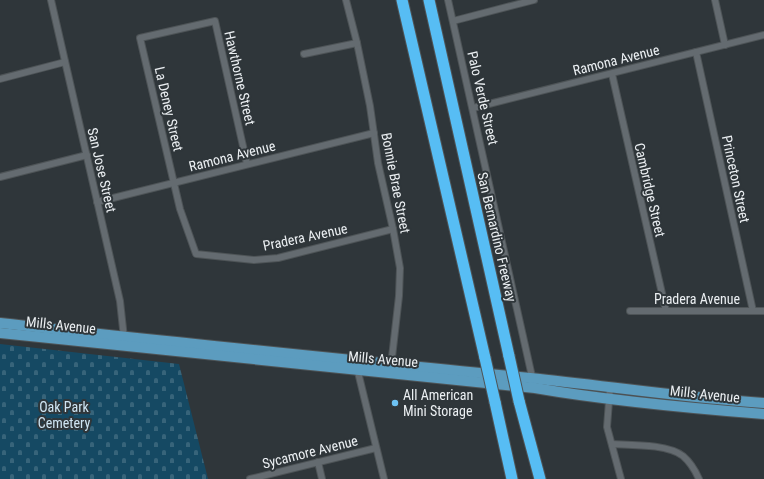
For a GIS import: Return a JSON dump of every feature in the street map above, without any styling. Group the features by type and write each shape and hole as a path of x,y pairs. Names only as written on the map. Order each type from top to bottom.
{"highway":[{"path":"402,0 512,479"},
{"name":"San Bernardino Freeway","path":"429,0 519,401 540,479"}],"main road":[{"name":"Mills Avenue","path":"0,323 125,341 357,366 763,403"},
{"name":"Mills Avenue","path":"0,333 125,341"},
{"name":"Mills Avenue","path":"534,383 609,399 764,415"}],"street":[{"name":"San Jose Street","path":"52,0 120,301 125,341"},
{"name":"Bonnie Brae Street","path":"346,0 357,42 370,106 381,180 400,268 400,284 390,369"},
{"name":"Palo Verde Street","path":"448,0 534,383"},
{"path":"453,21 534,0"},
{"path":"715,0 726,45"},
{"name":"La Deney Street","path":"196,254 180,210 140,38 215,21"},
{"name":"Hawthorne Street","path":"215,21 247,164"},
{"name":"Ramona Avenue","path":"473,108 764,35"},
{"path":"304,54 357,42"},
{"name":"Princeton Street","path":"696,52 753,311"},
{"path":"0,79 65,62"},
{"name":"Cambridge Street","path":"612,74 666,311"},
{"name":"Ramona Avenue","path":"97,202 374,133"},
{"path":"0,177 86,155"},
{"name":"Pradera Avenue","path":"196,254 254,260 278,258 393,230"},
{"name":"Pradera Avenue","path":"630,311 764,311"},
{"path":"357,366 384,479"},
{"path":"610,388 607,427 620,479"},
{"path":"763,403 764,415"},
{"path":"612,444 675,451 682,455 693,466 699,479"},
{"name":"Sycamore Avenue","path":"250,479 376,448"},
{"path":"318,462 322,479"}],"green space":[{"name":"Oak Park Cemetery","path":"0,344 179,364 208,479 0,479"}],"place":[{"name":"All American Mini Storage","path":"395,403"}]}
